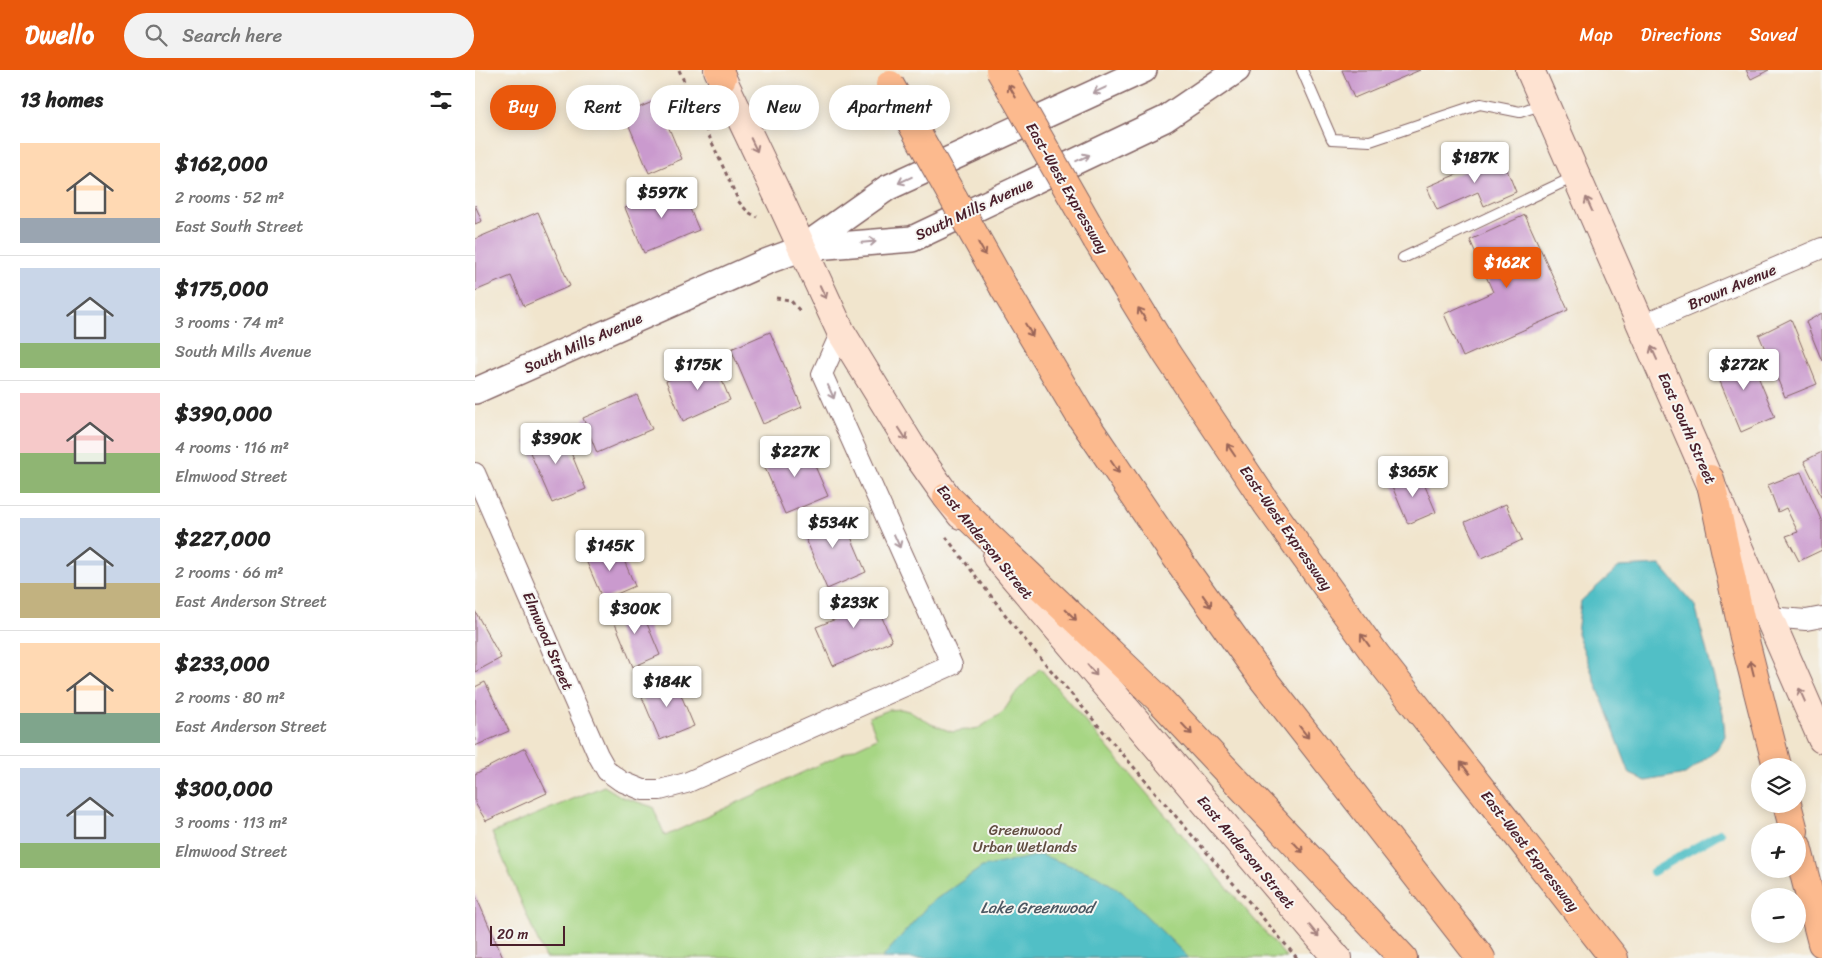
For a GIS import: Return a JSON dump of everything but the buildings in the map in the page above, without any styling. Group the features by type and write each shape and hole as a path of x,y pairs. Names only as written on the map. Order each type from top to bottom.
{"highway":[{"name":"East-West Expressway","path":"1000,70 1097,240 1167,354 1250,479 1376,655 1614,958"},
{"path":"886,77 1004,288 1079,414 1173,554 1263,679 1481,958"},
{"path":"1709,478 1744,637 1775,758"},
{"path":"947,497 1158,698 1403,958"},
{"path":"1805,878 1822,943"}],"main road":[{"name":"East South Street","path":"1530,70 1822,739"},
{"name":"East Anderson Street","path":"720,73 841,332 900,429 947,497 1021,587 1337,958"}],"street":[{"name":"South Mills Avenue","path":"803,248 887,188 1145,70"},
{"name":"South Mills Avenue","path":"475,391 767,261 803,248 912,239 1165,120 1237,70"},
{"name":"Brown Avenue","path":"1642,325 1822,248"},
{"name":"Elmwood Street","path":"475,473 598,755 607,771 621,781 643,790 660,790 686,783 952,665 822,374 841,332"},
{"path":"1768,617 1806,620 1822,616"}],"lane":[{"path":"1302,70 1332,139 1370,141 1481,104 1520,112 1548,110"},
{"path":"1403,258 1576,176"}],"path":[{"path":"679,70 739,202 748,212 757,217"}],"green space":[{"name":"Greenwood Urban Wetlands","path":"1040,668 1287,958 545,958 492,833 604,786 622,797 653,807 665,836 877,738 869,717 889,710 901,709 912,712 931,724 952,732 979,728 1003,712 1017,691"}],"water":[{"path":"1660,565 1695,606 1723,713 1725,736 1717,750 1685,774 1646,781 1630,774 1577,633 1581,601 1619,567"},
{"name":"Lake Greenwood","path":"1041,855 1096,875 1122,892 1189,958 882,958 929,904 982,867"}],"waterway":[{"path":"1653,872 1720,833"}]}
